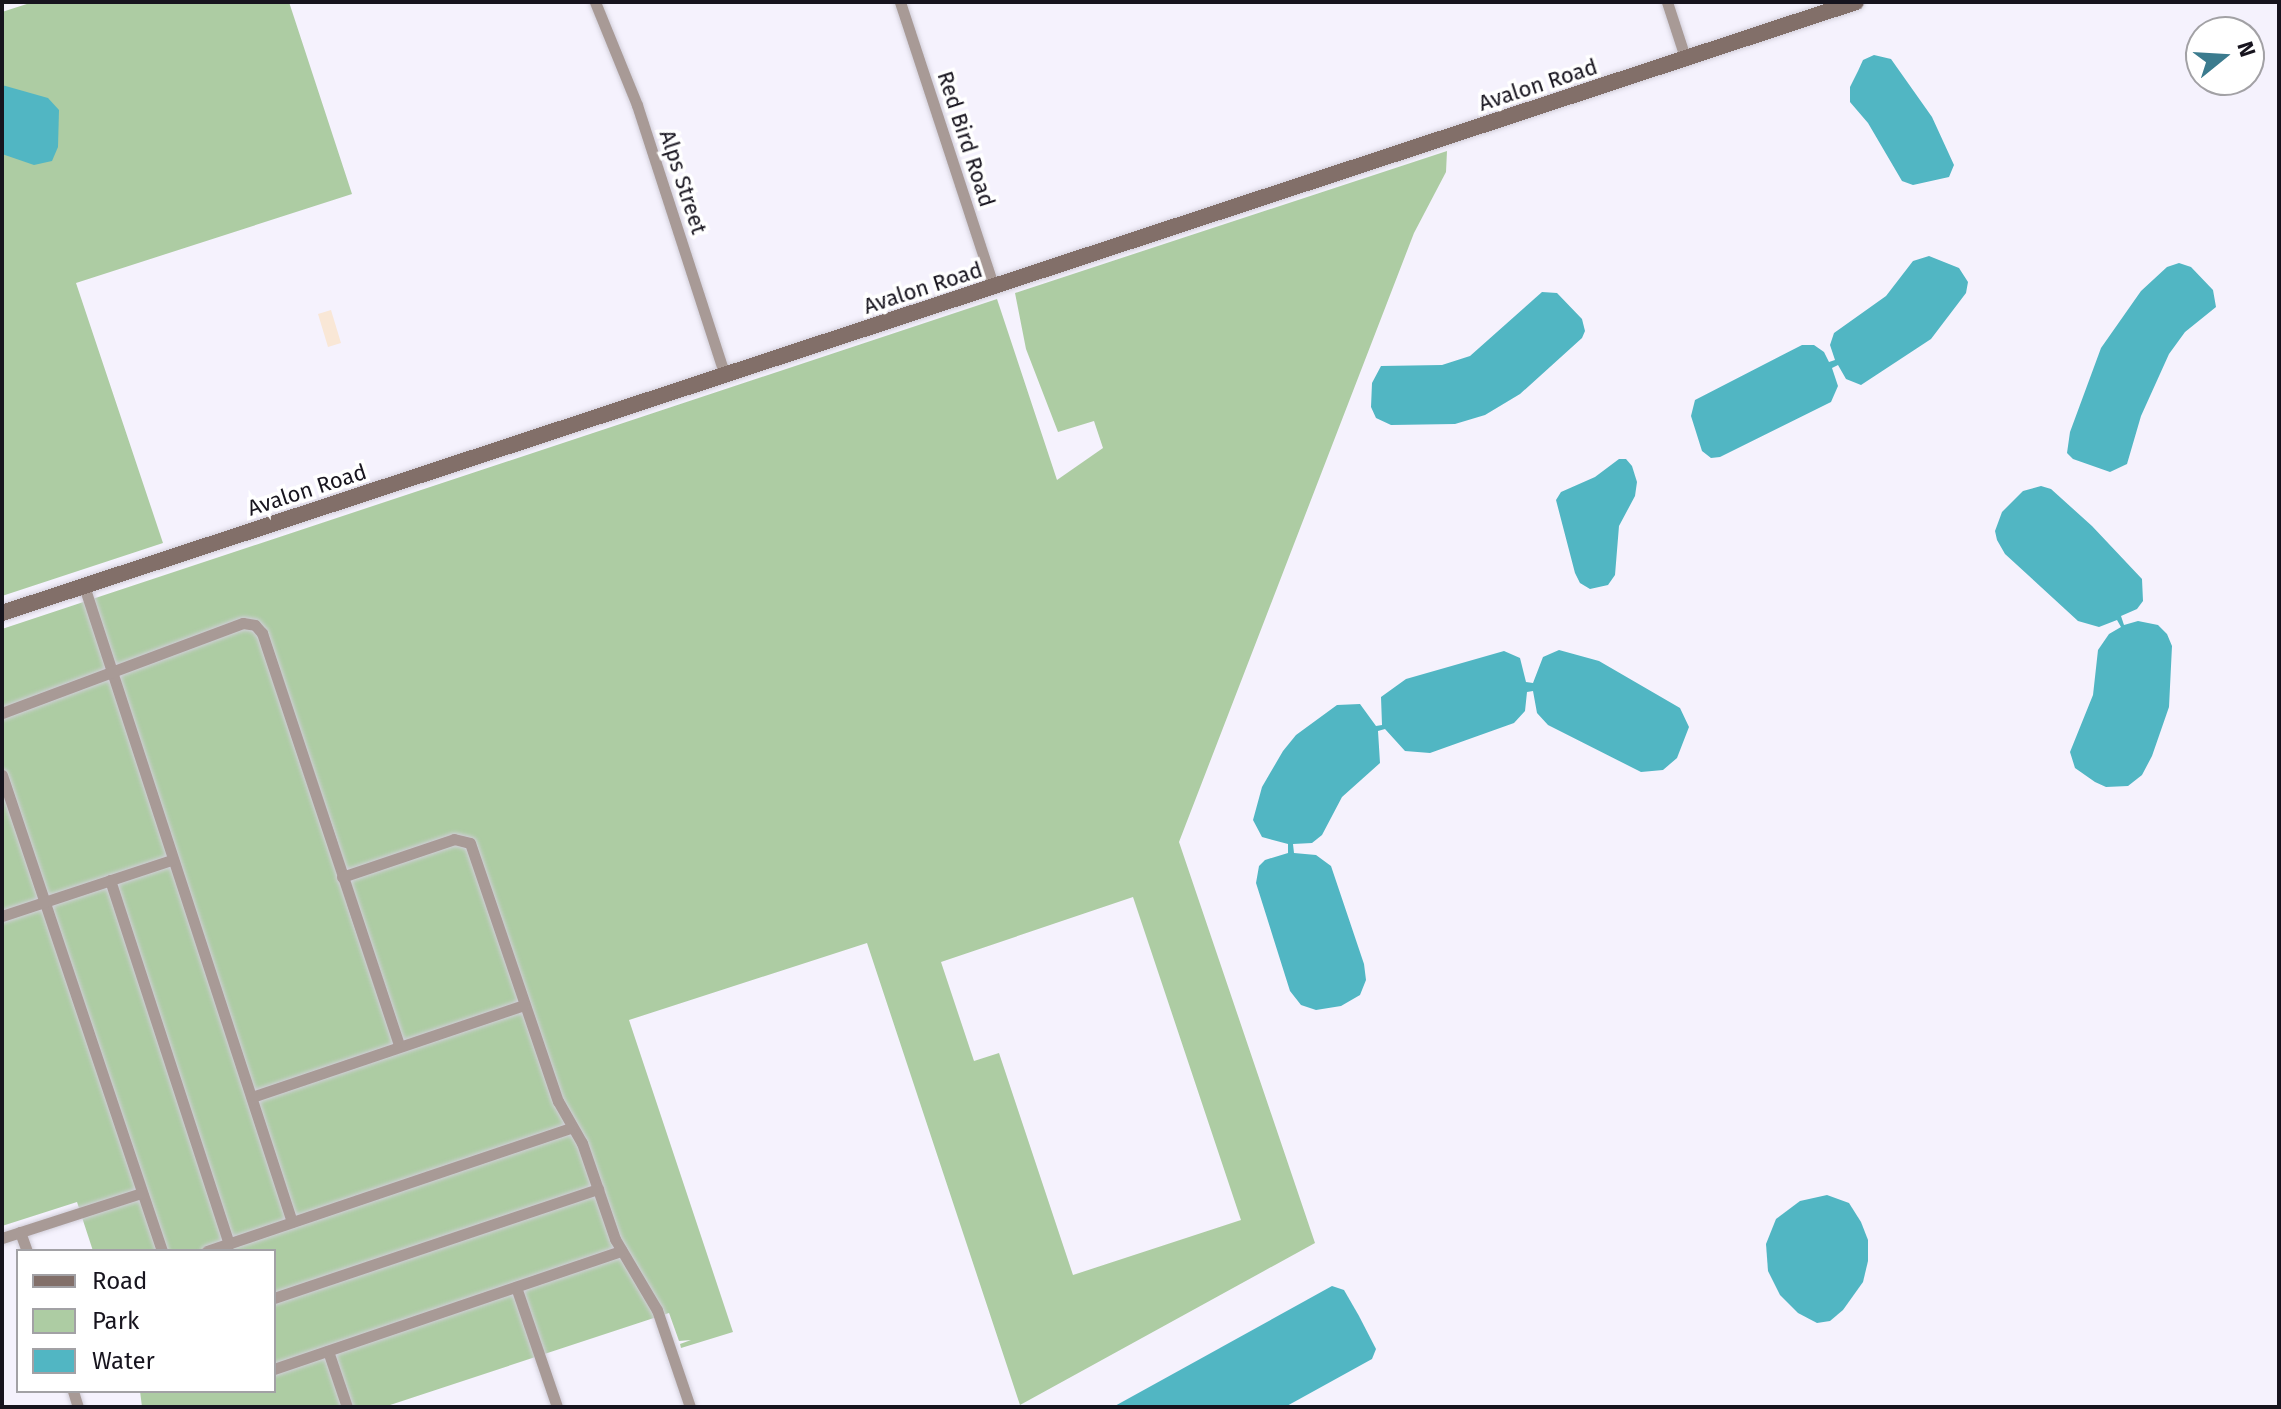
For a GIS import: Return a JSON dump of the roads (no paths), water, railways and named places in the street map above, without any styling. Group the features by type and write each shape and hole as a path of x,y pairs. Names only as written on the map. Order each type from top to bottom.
{"main road":[{"name":"Avalon Road","path":"2,613 1856,2"}],"street":[{"name":"Alps Street","path":"595,2 637,105 725,376"},
{"name":"Red Bird Road","path":"900,2 994,288"},
{"path":"1667,2 1686,60"},
{"path":"84,586 171,860 292,1222"},
{"path":"2,713 243,623 255,625 262,633 399,1046"},
{"path":"2,775 161,1249"},
{"path":"342,877 454,839 470,843 524,1005 571,1128 582,1143 621,1251 657,1310 690,1407"},
{"path":"2,916 171,860"},
{"path":"110,880 229,1244"},
{"path":"252,1097 524,1005"},
{"path":"213,1249 571,1128"},
{"path":"276,1297 598,1189"},
{"path":"2,1238 141,1193"},
{"path":"20,1232 26,1249"},
{"path":"276,1368 621,1251"},
{"path":"516,1287 557,1407"},
{"path":"328,1351 347,1407"}],"water":[{"path":"1874,55 1891,59 1932,117 1954,165 1949,177 1913,185 1902,181 1868,123 1850,102 1850,87 1863,60"},
{"path":"2,85 48,98 59,110 58,147 52,161 34,165 2,154"},
{"path":"1929,256 1959,268 1968,282 1966,293 1931,339 1861,385 1846,379 1838,365 1832,368 1838,386 1831,402 1720,457 1711,458 1702,451 1691,416 1695,400 1802,345 1814,345 1824,352 1829,362 1835,360 1830,345 1834,333 1886,296 1913,261"},
{"path":"2179,263 2191,267 2213,290 2216,307 2185,332 2169,354 2141,416 2127,464 2110,472 2073,459 2067,453 2070,432 2101,348 2141,291 2167,267"},
{"path":"1542,292 1557,293 1582,319 1585,331 1582,338 1520,394 1485,415 1455,424 1391,425 1376,418 1371,407 1372,383 1381,366 1442,365 1470,356"},
{"path":"1619,459 1626,459 1632,466 1637,482 1635,496 1619,526 1615,575 1608,585 1590,589 1580,583 1575,573 1556,500 1561,492 1595,477"},
{"path":"2041,486 2051,489 2092,526 2142,579 2143,601 2137,609 2121,616 2124,625 2138,621 2158,625 2167,634 2172,646 2169,707 2152,756 2142,775 2128,786 2106,787 2095,782 2075,768 2070,752 2093,695 2098,650 2109,634 2121,627 2117,620 2099,627 2078,621 2005,554 1997,540 1995,531 2002,512 2023,491"},
{"path":"1559,650 1599,661 1680,708 1689,727 1677,758 1663,770 1641,772 1548,725 1537,713 1533,691 1527,692 1525,711 1514,723 1430,753 1405,751 1385,729 1378,731 1380,763 1342,797 1322,835 1312,843 1293,844 1294,853 1316,855 1331,866 1364,964 1366,980 1360,995 1341,1006 1316,1010 1301,1005 1290,991 1256,883 1259,866 1265,860 1288,853 1288,844 1262,837 1253,820 1262,787 1283,751 1296,735 1337,705 1360,704 1376,726 1382,725 1381,697 1406,679 1504,651 1520,658 1526,682 1533,683 1543,657"},
{"path":"1827,1195 1849,1203 1861,1222 1868,1240 1868,1261 1863,1282 1843,1310 1830,1321 1817,1323 1798,1313 1780,1295 1768,1271 1766,1244 1776,1219 1800,1201"},
{"path":"1332,1286 1344,1290 1359,1316 1376,1349 1372,1359 1285,1407 1113,1407"}]}
